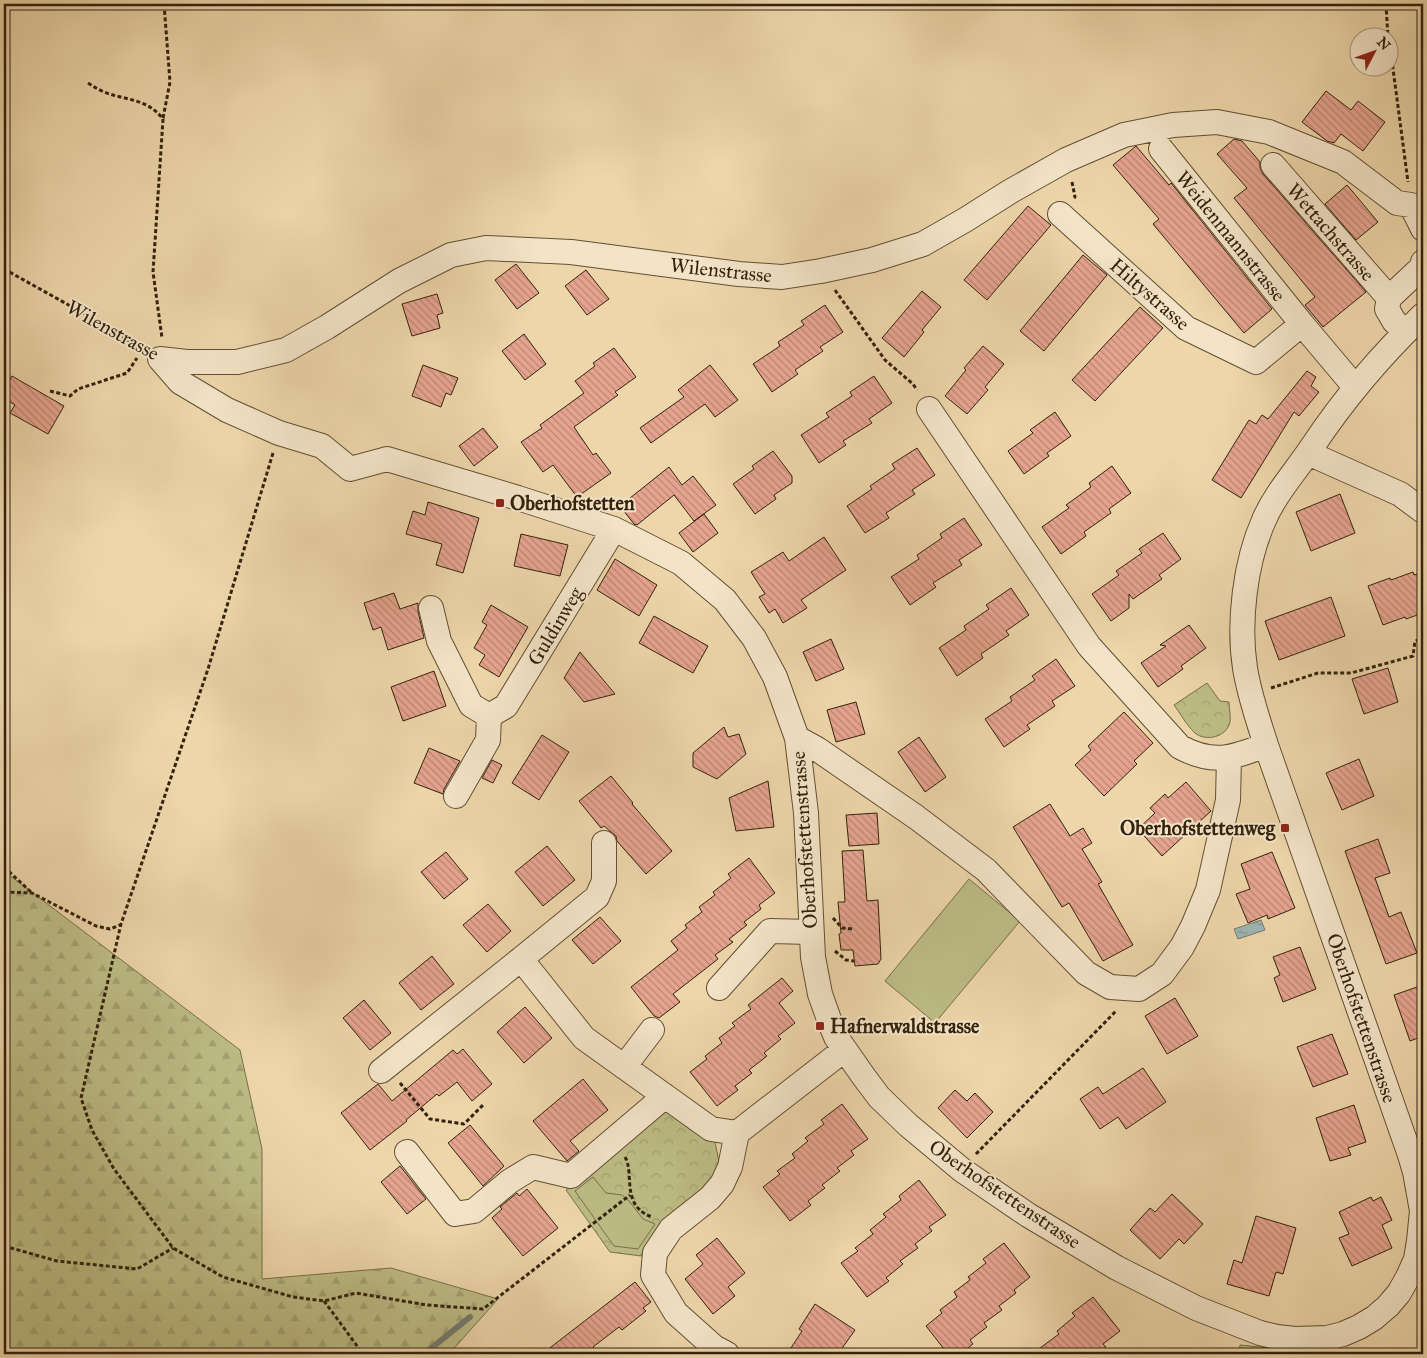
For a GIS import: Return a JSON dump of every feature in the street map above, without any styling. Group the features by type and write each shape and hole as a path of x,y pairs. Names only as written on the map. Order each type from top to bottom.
{"street":[{"name":"Wilenstrasse","path":"152,354 186,362 237,362 286,350 327,327 400,281 451,255 486,248 571,252 739,274 782,277 872,260 923,244 965,220 1011,190 1066,160 1124,135 1173,126 1217,122 1269,132 1343,162 1397,203 1411,205"},
{"name":"Weidenmannstrasse","path":"1161,149 1302,324"},
{"name":"Wettachstrasse","path":"1273,164 1389,298"},
{"path":"1411,205 1423,229"},
{"name":"Hiltystrasse","path":"1060,214 1186,328 1256,362 1302,324"},
{"path":"1405,332 1394,321 1387,310 1389,298 1422,267 1423,262"},
{"name":"Oberhofstettenstrasse","path":"152,354 180,382 227,410 280,433 322,446 350,469 387,459 559,510 614,529 681,563 725,600 754,638 775,677 797,738 806,813 813,958 820,994 830,1025 844,1050 879,1097 908,1125 962,1170 1028,1215 1117,1268 1196,1308 1260,1333 1295,1339 1327,1338 1343,1334 1359,1328 1388,1306 1399,1293 1416,1259 1422,1211 1415,1172 1266,745 1252,698 1245,669 1243,637 1245,588 1252,552 1264,519 1278,496 1334,414 1355,387 1423,315"},
{"path":"1302,324 1355,387"},
{"path":"929,409 1089,646 1180,746 1191,753 1216,758 1241,754 1266,745"},
{"path":"1308,453 1400,494 1423,511"},
{"name":"Guldinweg","path":"489,716 506,706 614,529"},
{"path":"431,608 439,641 471,705 489,716 488,740 456,796"},
{"path":"797,738 817,749 916,817 986,870 1086,973 1110,987 1139,989 1162,974 1182,947 1208,890 1228,800 1229,757"},
{"path":"384,1069 597,896 604,881 604,843"},
{"path":"719,988 770,931 811,932"},
{"path":"521,959 584,1038 712,1129 737,1133"},
{"path":"624,1067 652,1030"},
{"path":"727,1354 714,1346 676,1313 653,1276 655,1252 671,1229 710,1198 722,1184 730,1167 737,1133 844,1050"},
{"path":"407,1152 455,1214 474,1211 510,1181 533,1167 571,1176 665,1096"}],"path":[{"path":"50,391 70,396 78,389 127,373 152,354 164,350 153,272 163,119 170,82 164,4"},
{"path":"1386,4 1387,28"},
{"path":"1394,78 1411,205"},
{"path":"88,83 103,92 139,101 157,111 163,119"},
{"path":"1060,214 1075,197 1066,160"},
{"name":"Wilenstrasse","path":"4,269 152,354"},
{"path":"821,271 884,360 913,384 929,409"},
{"path":"280,433 208,669 121,924 81,1098 92,1130 114,1169 173,1248 223,1277 293,1298 324,1301 356,1293 427,1305 483,1308 630,1195"},
{"path":"1269,689 1318,673 1351,674 1413,656 1416,641 1423,639"},
{"path":"4,867 32,893 96,926 110,928 121,924"},
{"path":"4,892 32,893"},
{"path":"837,923 842,928 852,929"},
{"path":"840,956 846,960 854,961"},
{"path":"962,1170 975,1154 1139,989"},
{"path":"384,1069 430,1119 464,1124 484,1104"},
{"path":"611,1140 628,1162 630,1195 634,1203 643,1214 664,1223 671,1229"},
{"path":"4,1246 58,1261 137,1270 173,1248"},
{"path":"324,1301 363,1354"}],"green space":[{"path":"1207,683 1220,701 1229,702 1230,717 1230,722 1225,731 1210,737 1200,736 1195,733 1174,705"},
{"path":"4,871 240,1050 262,1149 262,1279 391,1268 498,1299 449,1354 4,1354"},
{"path":"969,879 1020,921 935,1023 885,981"},
{"path":"663,1111 681,1116 715,1142 721,1171 710,1186 665,1223 641,1256 610,1252 566,1190"},
{"path":"593,1177 606,1193 622,1195 643,1219 655,1224 638,1249 614,1246 575,1191"},
{"path":"1240,1345 1330,1354 1239,1354"}],"water":[{"path":"1261,920 1265,930 1238,939 1234,929"}],"building":[{"path":"1326,91 1351,110 1358,101 1385,122 1363,151 1341,134 1334,143 1327,141 1302,122"},
{"path":"1234,139 1242,141 1260,162 1263,174 1366,292 1323,327 1305,305 1315,297 1234,198 1247,188 1217,154"},
{"path":"1136,146 1169,185 1171,183 1272,309 1244,333 1153,224 1159,219 1113,165"},
{"path":"1347,185 1378,222 1356,240 1325,204"},
{"path":"1028,206 1051,225 987,300 964,280"},
{"path":"1083,255 1107,275 1044,351 1020,331"},
{"path":"516,264 539,293 517,309 495,280"},
{"path":"586,270 609,299 587,315 565,286"},
{"path":"922,291 941,307 922,330 924,332 904,357 882,338"},
{"path":"437,294 443,313 437,315 440,328 412,336 402,304"},
{"path":"825,305 843,332 820,347 823,351 795,370 798,374 772,392 753,364 780,346 778,342 804,325 801,321"},
{"path":"1140,307 1163,328 1095,401 1072,380"},
{"path":"524,334 546,364 525,380 502,351"},
{"path":"983,346 1004,364 985,387 988,390 967,414 945,396 966,370 964,368"},
{"path":"614,348 636,377 615,392 618,395 574,427 593,455 596,453 611,473 577,497 553,465 543,472 521,442 542,428 540,425 584,393 575,381 595,366 593,363"},
{"path":"423,365 458,378 451,395 446,393 441,407 412,396"},
{"path":"710,365 738,400 715,417 705,404 651,443 640,428 684,397 678,390"},
{"path":"1307,371 1316,377 1311,386 1319,392 1299,416 1294,412 1241,498 1212,480 1249,420 1256,424 1262,415 1268,419"},
{"path":"12,376 64,406 48,434 10,413 15,405 4,398 4,390"},
{"path":"874,376 892,403 869,419 872,423 843,441 846,445 819,463 801,435 829,417 826,413 852,396 850,392"},
{"path":"1055,412 1071,436 1047,453 1049,456 1024,474 1008,451 1033,433 1030,430"},
{"path":"483,428 498,447 474,466 459,446"},
{"path":"917,448 935,475 912,490 915,494 886,513 889,518 865,533 847,506 872,489 870,486 895,469 892,464"},
{"path":"773,451 792,476 792,483 774,495 776,499 755,514 733,484 754,469 752,466"},
{"path":"1112,466 1131,493 1109,509 1111,513 1084,532 1086,536 1061,554 1042,527 1069,508 1066,505 1091,487 1089,483"},
{"path":"669,467 682,485 693,476 716,505 694,521 674,495 637,525 634,524 620,506"},
{"path":"1340,494 1355,533 1311,551 1296,512"},
{"path":"428,502 479,518 463,573 436,565 442,544 406,534 413,511 425,515"},
{"path":"704,514 718,533 693,552 679,533"},
{"path":"964,518 982,545 959,560 962,565 933,583 936,587 910,605 891,577 919,559 917,555 942,538 940,534"},
{"path":"1163,533 1181,559 1159,575 1162,579 1133,599 1129,594 1129,608 1111,621 1092,594 1119,575 1116,571 1142,553 1139,549"},
{"path":"521,534 568,545 560,576 514,566"},
{"path":"824,537 846,570 801,600 807,608 783,623 775,609 769,613 759,597 765,594 751,572 783,552 789,561"},
{"path":"615,559 657,585 639,616 597,590"},
{"path":"1413,572 1414,575 1423,572 1423,613 1383,625 1368,586"},
{"path":"1011,588 1029,615 1006,631 1009,635 981,654 983,658 957,676 939,648 966,630 964,626 989,609 986,605"},
{"path":"394,593 400,609 418,603 424,638 388,650 381,627 373,630 364,603"},
{"path":"1331,597 1345,636 1279,660 1265,621"},
{"path":"491,605 528,627 499,677 479,665 485,655 474,648 487,625 482,622"},
{"path":"654,616 708,646 693,673 639,643"},
{"path":"1189,625 1206,648 1181,666 1183,669 1158,687 1141,663 1166,646 1160,645"},
{"path":"831,639 844,669 816,681 803,652"},
{"path":"580,652 615,694 584,702 564,678"},
{"path":"1056,659 1075,686 1052,701 1055,706 1027,725 1030,729 1004,747 985,719 1012,701 1010,697 1035,680 1032,676"},
{"path":"1388,668 1398,702 1364,714 1352,679"},
{"path":"434,671 446,706 403,721 391,687"},
{"path":"856,702 865,734 836,742 827,710"},
{"path":"1124,712 1153,743 1134,761 1137,764 1104,796 1075,765 1091,750 1088,746"},
{"path":"724,727 728,737 739,734 746,754 717,779 693,767 693,753"},
{"path":"542,735 569,752 539,800 512,783"},
{"path":"919,737 946,777 925,792 898,752"},
{"path":"429,748 460,761 443,794 414,783"},
{"path":"1359,759 1374,796 1342,810 1326,773"},
{"path":"492,760 502,765 493,783 482,778"},
{"path":"611,776 672,851 646,874 617,841 616,836 604,826 601,828 579,801"},
{"path":"768,781 774,827 736,831 729,798"},
{"path":"1186,782 1211,811 1162,856 1138,829 1155,813 1150,808 1165,794 1168,798"},
{"path":"1050,804 1070,836 1083,828 1092,843 1082,849 1102,882 1098,884 1133,945 1103,961 1069,903 1062,907 1013,827"},
{"path":"877,813 879,844 849,846 846,815"},
{"path":"1378,839 1390,873 1375,878 1389,917 1401,912 1417,953 1386,964 1345,851"},
{"path":"547,846 575,880 543,906 515,872"},
{"path":"863,850 867,901 878,900 881,959 878,964 855,966 853,950 841,950 838,902 845,902 842,851"},
{"path":"446,852 468,879 444,899 421,872"},
{"path":"1272,852 1295,908 1268,919 1267,915 1248,923 1236,894 1250,889 1241,864"},
{"path":"749,858 775,893 759,905 761,909 744,922 747,925 729,939 733,942 715,955 718,959 673,994 680,1002 659,1018 654,1016 631,987 678,950 671,941 687,928 685,925 702,912 699,907 715,895 713,892 731,878 728,874"},
{"path":"488,904 511,931 487,952 463,925"},
{"path":"600,917 621,941 593,964 572,940"},
{"path":"1300,947 1316,989 1283,1002 1274,978 1280,975 1273,957"},
{"path":"432,956 454,984 421,1010 399,983"},
{"path":"782,978 793,991 779,1003 795,1023 778,1036 781,1039 764,1053 767,1056 749,1070 752,1073 735,1086 738,1090 717,1106 690,1072 707,1059 705,1056 722,1043 719,1038 735,1026 732,1023 751,1009 748,1005"},
{"path":"1423,985 1423,1036 1410,1041 1394,995"},
{"path":"1175,998 1198,1036 1167,1054 1145,1016"},
{"path":"364,1000 391,1033 370,1050 343,1018"},
{"path":"525,1007 552,1038 524,1063 497,1032"},
{"path":"1332,1034 1348,1074 1313,1087 1297,1047"},
{"path":"463,1049 492,1084 472,1101 457,1082 439,1096 437,1094 370,1150 341,1113 378,1084 392,1101 453,1050 457,1054"},
{"path":"1143,1068 1166,1102 1126,1129 1118,1117 1100,1129 1080,1099 1098,1087 1103,1094"},
{"path":"583,1079 608,1110 570,1141 579,1151 567,1161 533,1121"},
{"path":"955,1090 967,1101 975,1093 993,1112 967,1138 938,1108"},
{"path":"842,1104 868,1139 851,1151 854,1155 837,1168 840,1171 822,1185 825,1188 808,1201 811,1205 790,1221 763,1187 780,1174 777,1171 795,1158 792,1154 808,1141 805,1138 824,1124 821,1120"},
{"path":"1354,1105 1366,1142 1348,1148 1351,1155 1330,1161 1316,1118"},
{"path":"470,1125 504,1166 483,1186 448,1143"},
{"path":"400,1166 426,1199 407,1214 381,1182"},
{"path":"919,1180 946,1215 929,1227 932,1231 915,1244 918,1248 900,1261 903,1264 886,1278 889,1281 867,1297 841,1263 858,1251 855,1248 873,1234 870,1230 886,1217 883,1214 901,1200 899,1196"},
{"path":"527,1189 558,1228 523,1256 492,1218 502,1209 500,1207 517,1193 519,1196"},
{"path":"1172,1194 1203,1224 1184,1244 1179,1239 1160,1259 1130,1230 1150,1208 1155,1212"},
{"path":"1371,1197 1373,1201 1381,1197 1392,1220 1382,1225 1392,1248 1352,1266 1339,1238 1349,1234 1339,1212"},
{"path":"1256,1216 1296,1228 1283,1274 1276,1272 1269,1296 1227,1284 1234,1260 1242,1263"},
{"path":"717,1238 745,1273 728,1287 735,1296 713,1314 685,1279 703,1264 696,1255"},
{"path":"1004,1243 1030,1277 1014,1290 1016,1293 999,1306 1002,1310 984,1323 987,1327 970,1340 973,1344 960,1354 948,1354 926,1326 942,1313 940,1310 957,1297 954,1292 970,1280 968,1277 986,1263 983,1259"},
{"path":"635,1282 651,1302 643,1308 646,1311 622,1330 619,1327 593,1347 599,1354 542,1354"},
{"path":"1093,1297 1120,1331 1103,1344 1106,1347 1096,1354 1032,1354 1059,1334 1057,1331 1075,1316 1072,1313"},
{"path":"815,1304 855,1330 838,1354 787,1354 802,1331 799,1329"}],"waterway":[{"path":"424,1354 470,1317"}],"place":[{"name":"Oberhofstetten","path":"500,503"},
{"name":"Oberhofstettenweg","path":"1285,828"},
{"name":"Hafnerwaldstrasse","path":"820,1026"}]}
